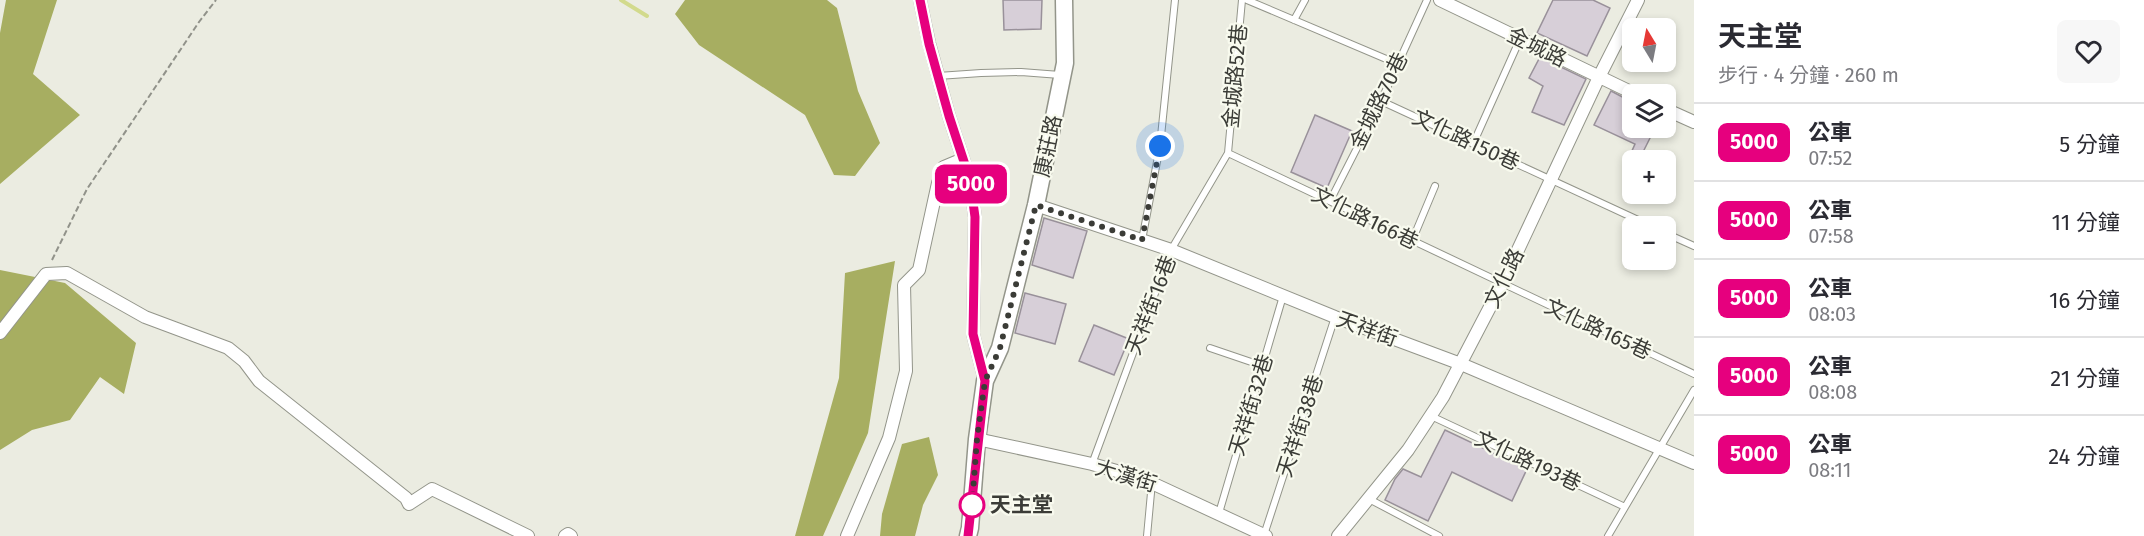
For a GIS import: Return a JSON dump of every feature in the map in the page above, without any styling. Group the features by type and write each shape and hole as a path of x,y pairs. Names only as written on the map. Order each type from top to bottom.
{"street":[{"path":"920,0 938,76 970,180 975,217 973,334 985,381"},
{"name":"康莊路","path":"968,536 985,381 1000,348 1036,205 1063,75 1065,63 1064,0"},
{"name":"金城路","path":"1440,0 1622,88"},
{"name":"文化路","path":"1338,536 1408,450 1461,364 1502,284 1599,77 1638,0"},
{"path":"1676,114 1694,122"},
{"path":"847,536 889,438 906,371 904,285 919,270 938,183 944,167 963,159"},
{"name":"天祥街","path":"1036,205 1171,250 1335,317 1461,364 1694,463"},
{"path":"0,333 46,274 67,273 145,316 228,348 243,361 259,381 406,498 409,504 432,489 528,536"},
{"name":"大漢街","path":"977,439 1092,464 1152,482 1265,535"},
{"path":"565,536 568,534 571,536"}],"lane":[{"path":"1142,240 1160,146 1175,0"},
{"name":"金城路52巷","path":"1228,153 1242,0"},
{"path":"1247,0 1398,64"},
{"path":"1294,20 1305,0"},
{"name":"金城路70巷","path":"1330,201 1381,101 1427,0"},
{"path":"1473,144 1520,39"},
{"path":"938,76 1021,72 1063,75"},
{"name":"文化路150巷","path":"1381,101 1629,216"},
{"name":"文化路166巷","path":"1228,153 1502,284"},
{"name":"天祥街16巷","path":"1092,464 1171,250 1228,153"},
{"path":"1412,241 1435,186"},
{"path":"1676,238 1694,246"},
{"name":"文化路165巷","path":"1502,284 1694,374"},
{"name":"天祥街32巷","path":"1219,513 1283,296"},
{"name":"天祥街38巷","path":"1265,535 1335,317"},
{"path":"1210,348 1263,366"},
{"path":"1608,536 1694,390"},
{"name":"文化路193巷","path":"1431,415 1625,507"},
{"path":"1147,536 1152,482"},
{"path":"1369,499 1438,536"}],"path":[{"path":"46,274 87,189 216,0"}],"green space":[{"path":"6,0 57,0 33,74 80,115 0,184 0,33"},
{"path":"685,0 827,0 837,8 858,91 880,143 855,176 834,175 805,115 699,45 675,14"},
{"path":"895,261 868,433 823,536 795,536 839,378 845,273"},
{"path":"0,270 65,283 136,343 124,394 100,377 70,420 32,430 0,450"},
{"path":"929,437 938,475 923,505 915,536 880,536 882,514 902,444"}],"building":[{"path":"1003,0 1042,0 1041,29 1004,30"},
{"path":"1553,0 1593,0 1610,8 1587,56 1537,33"},
{"path":"1540,57 1586,79 1564,125 1532,112 1543,86 1529,78"},
{"path":"1611,91 1622,97 1622,138 1594,125"},
{"path":"1315,115 1352,131 1327,188 1291,172"},
{"path":"1622,138 1650,138 1644,150 1632,150 1635,144"},
{"path":"1044,218 1087,231 1073,278 1032,265"},
{"path":"1025,293 1066,304 1055,344 1015,333"},
{"path":"1094,325 1129,339 1114,375 1079,361"},
{"path":"1445,430 1527,469 1512,501 1452,472 1428,521 1385,500 1395,479 1403,469 1421,477"}],"waterway":[{"path":"621,0 647,16"}],"bus line":[{"name":"5000","path":"920,0 929,44 970,180 975,217 973,334 985,381 968,536"}],"place":[{"name":"天主堂","path":"972,505"}],"route":[{"path":"972,505 977,439 985,381 1000,348 1036,205 1142,240 1160,146"}]}
